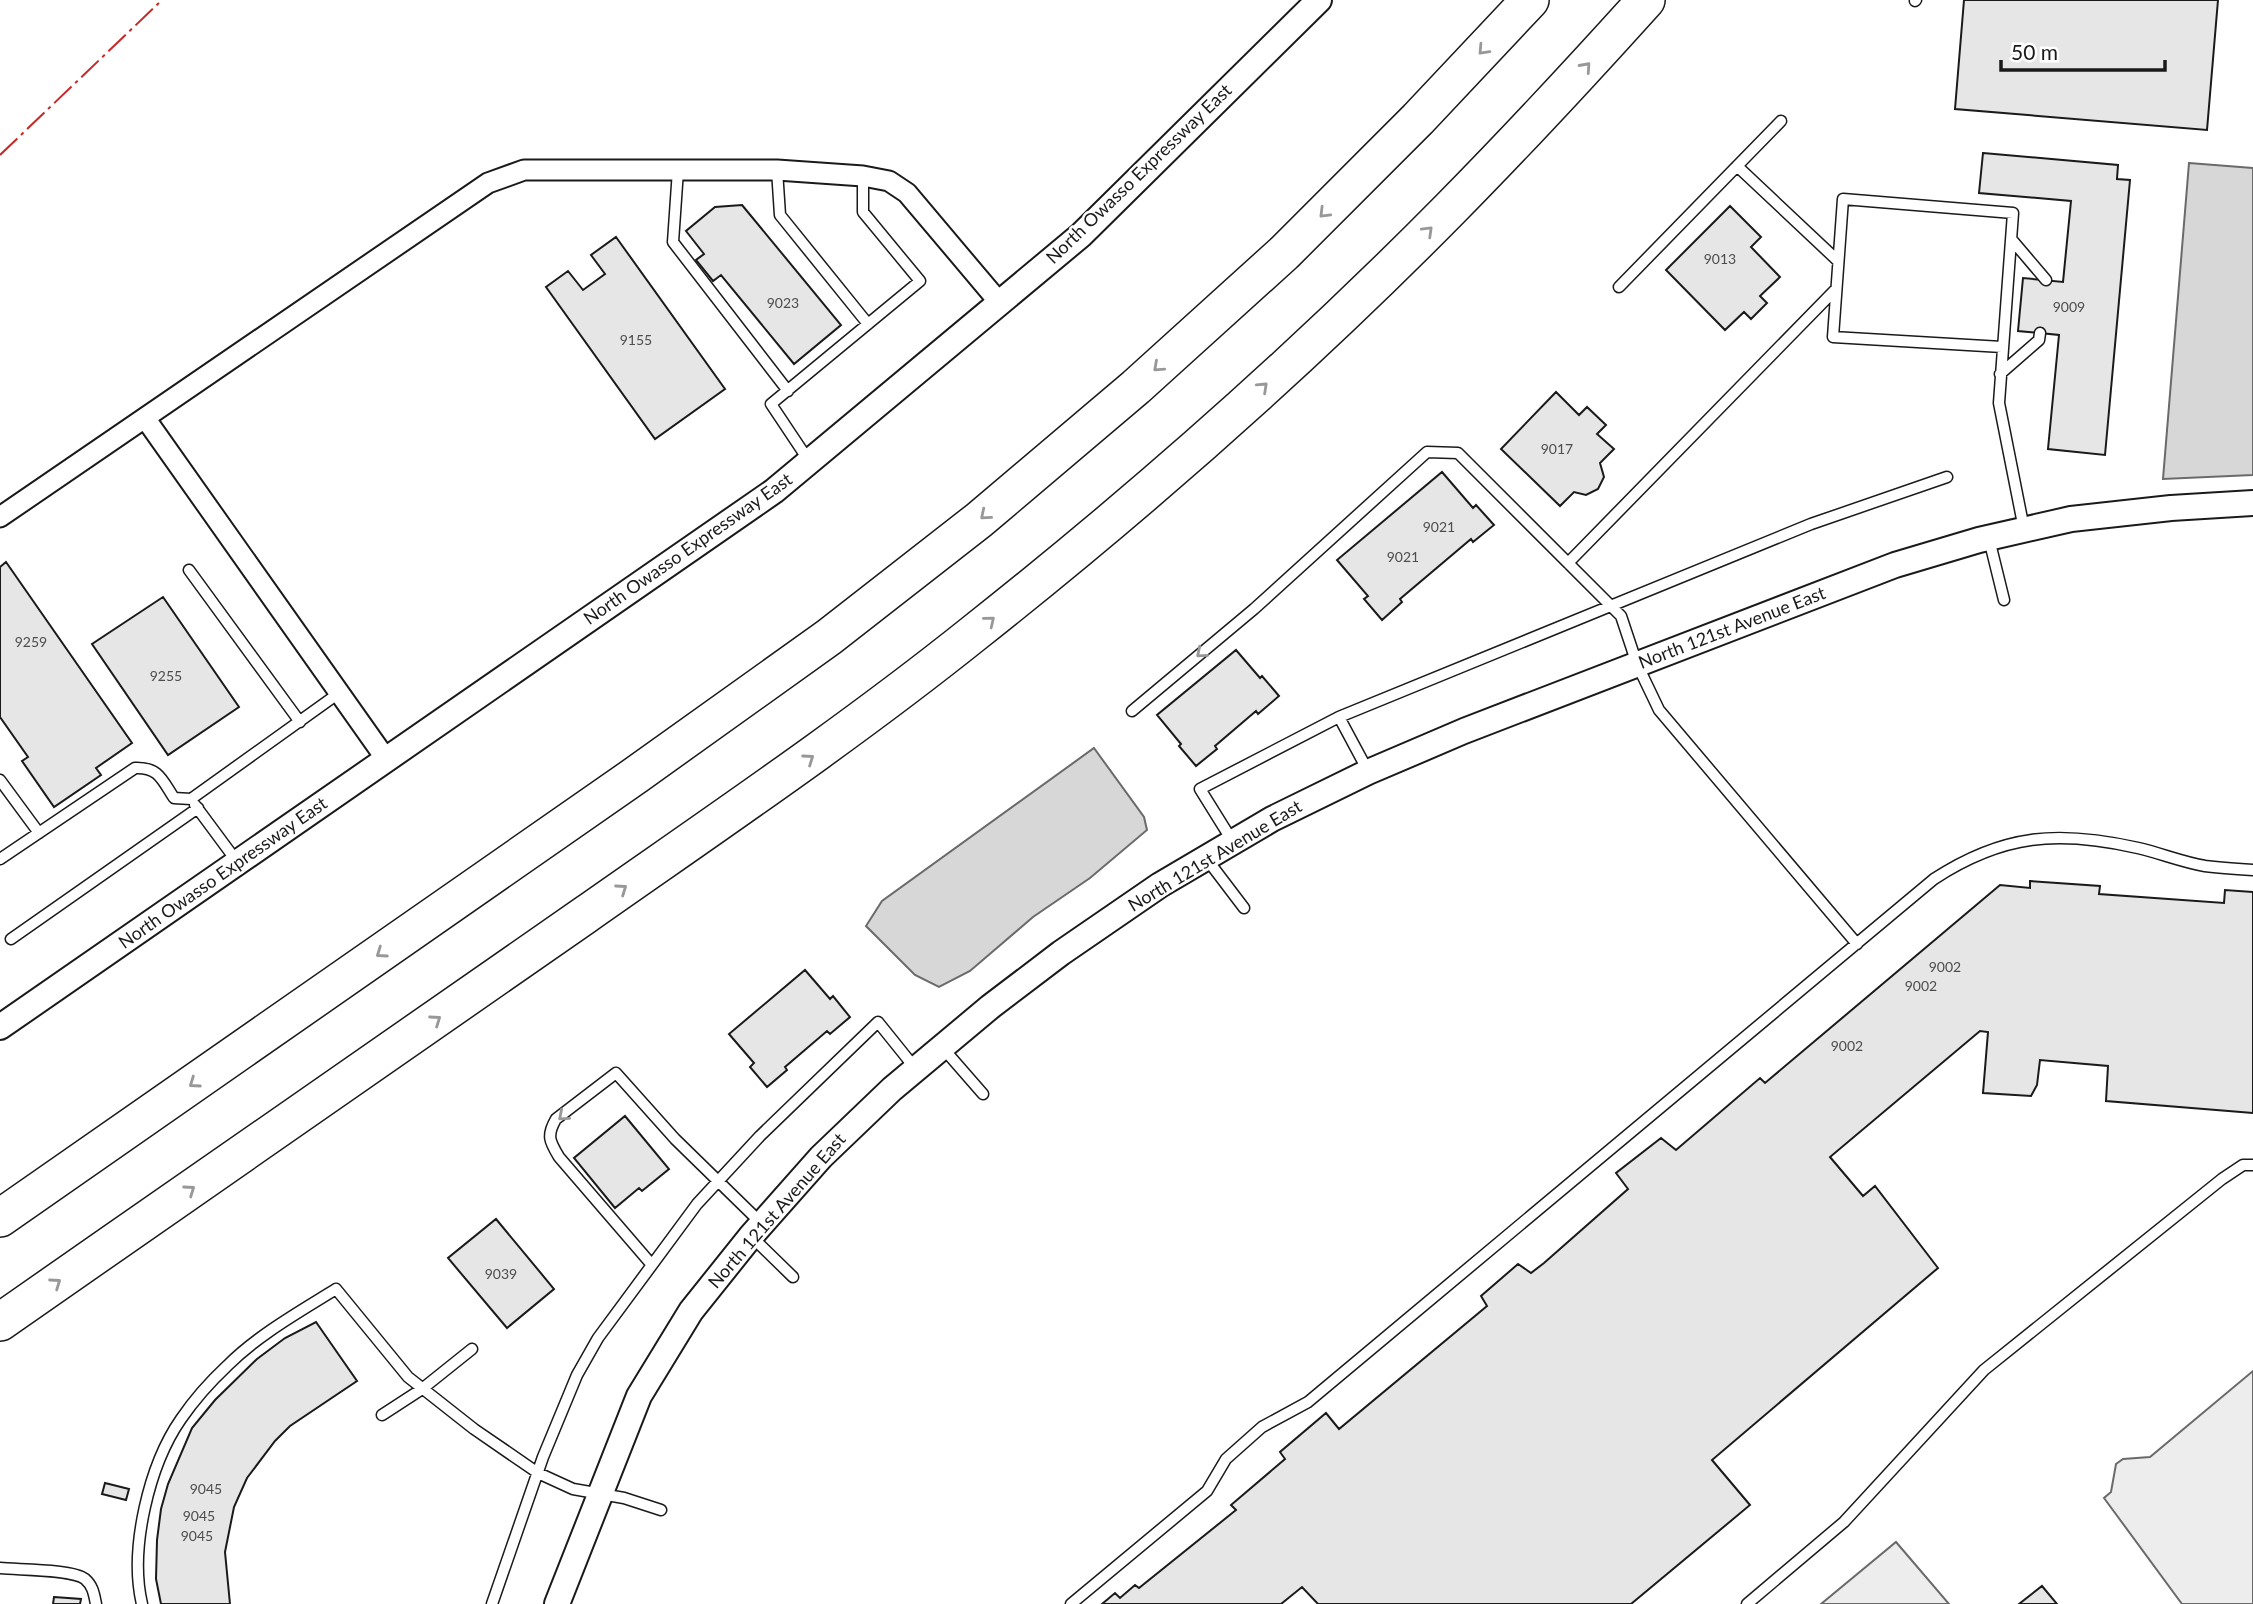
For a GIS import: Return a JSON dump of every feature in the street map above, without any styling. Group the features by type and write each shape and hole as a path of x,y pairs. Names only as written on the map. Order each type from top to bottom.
{"highway":[{"path":"0,1218 772,678 979,520 1136,387 1284,253 1530,0"},
{"path":"0,1322 824,749 1027,591 1213,434 1350,307 1467,192 1646,0"}],"street":[{"name":"North Owasso Expressway East","path":"0,1027 774,491 1082,234 1315,1"},
{"path":"0,517 488,183 524,170 777,170 863,176 889,181 908,193 999,302"},
{"path":"145,418 386,759"},
{"name":"North 121st Avenue East","path":"557,1604 639,1396 691,1311 756,1230 821,1157 915,1069 1061,953 1160,885 1272,819 1368,772 1464,731 1895,565 1988,538 2071,519 2171,508 2253,503"}],"lane":[{"path":"1619,287 1781,121"},
{"path":"1737,166 1838,261"},
{"path":"678,170 673,242 788,391"},
{"path":"777,170 780,215 868,324"},
{"path":"809,461 771,404 920,281 863,212 863,176"},
{"path":"2002,347 1833,337 1843,199 2013,213 1999,403 2024,530"},
{"path":"2012,240 2046,280"},
{"path":"1568,563 1836,289"},
{"path":"2000,374 2039,340 2040,333"},
{"path":"1132,711 1254,609 1427,452 1458,453 1621,616 1637,664 1658,710 1857,944"},
{"path":"1233,842 1200,789 1339,717 1811,524 1947,477"},
{"path":"1988,538 2004,600"},
{"path":"189,570 300,722"},
{"path":"0,859 135,768 147,767 155,771 174,798 191,799 339,693"},
{"path":"1339,717 1368,772"},
{"path":"0,780 39,832"},
{"path":"191,799 238,864"},
{"path":"11,939 198,808"},
{"path":"1071,1604 1208,1491 1226,1459 1262,1427 1308,1402 1934,879 1957,864 1989,849 2053,837 2140,848 2205,866 2253,870"},
{"path":"1206,858 1244,908"},
{"path":"492,1604 538,1473 577,1375 598,1338 697,1203 760,1136 878,1022 915,1069"},
{"path":"942,1046 983,1094"},
{"path":"652,1265 559,1157 550,1142 550,1129 556,1119 616,1073 717,1182 793,1277"},
{"path":"1747,1604 1844,1522 1984,1370 2222,1179 2243,1166 2253,1165"},
{"path":"142,1604 139,1551 144,1509 165,1450 181,1419 228,1365 270,1332 337,1289 408,1377 474,1429 538,1473 573,1489 624,1498 660,1510"},
{"path":"382,1415 422,1389 472,1349"},
{"path":"0,1568 71,1573 84,1578 94,1589 96,1604"}],"shaded area":[{"path":"2189,163 2253,168 2253,475 2163,479"},
{"path":"1094,748 1144,817 1147,830 1090,878 1033,917 970,971 939,987 915,975 866,926 882,901"},
{"path":"2253,1371 2253,1604 2182,1604 2104,1498 2111,1492 2116,1464 2123,1459 2150,1457"},
{"path":"1896,1542 1949,1604 1821,1604"}],"building":[{"path":"1964,0 2218,0 2207,130 1955,109"},
{"path":"1983,153 2118,165 2117,179 2130,180 2105,455 2048,449 2059,335 2018,331 2023,278 2063,282 2071,201 1979,193"},
{"path":"742,205 841,325 794,364 721,275 713,281 696,260 704,254 686,231 715,207"},
{"path":"1730,206 1761,237 1751,247 1780,277 1760,296 1767,303 1751,319 1744,312 1725,330 1666,270"},
{"path":"616,237 725,389 655,439 546,287 568,271 583,290 605,274 591,255"},
{"path":"1556,392 1579,415 1587,407 1606,425 1597,434 1614,449 1600,463 1604,477 1598,489 1586,495 1574,492 1560,506 1501,449"},
{"path":"1442,472 1473,508 1476,505 1494,525 1473,542 1471,539 1400,599 1402,602 1382,620 1364,599 1368,596 1337,560"},
{"path":"6,562 132,743 96,768 101,775 54,807 22,761 28,757 0,717 0,567"},
{"path":"163,597 239,707 168,755 92,644"},
{"path":"1236,650 1279,696 1258,714 1256,711 1196,766 1157,715"},
{"path":"2030,881 2100,886 2099,894 2224,903 2225,890 2253,892 2253,1113 2106,1101 2108,1066 2040,1060 2037,1085 2031,1096 1983,1093 1988,1032 1980,1031 1830,1157 1863,1196 1875,1186 1938,1268 1712,1460 1750,1505 1631,1604 1318,1604 1302,1587 1281,1604 1102,1604 1115,1593 1120,1598 1135,1585 1139,1588 1236,1510 1231,1505 1285,1459 1280,1452 1326,1413 1339,1429 1487,1306 1481,1296 1518,1264 1531,1273 1544,1263 1628,1189 1616,1173 1661,1138 1676,1150 1760,1078 1765,1083 2000,885 2030,888"},
{"path":"805,970 830,999 833,996 850,1017 830,1034 827,1031 785,1067 787,1070 767,1087 750,1067 754,1063 729,1034"},
{"path":"625,1116 669,1169 642,1191 639,1188 615,1208 574,1158"},
{"path":"496,1219 554,1289 507,1328 448,1258"},
{"path":"316,1322 357,1381 290,1426 247,1478 234,1507 225,1552 230,1604 161,1604 156,1579 161,1509 168,1484 192,1428 215,1400 257,1359 285,1338"},
{"path":"105,1483 129,1489 126,1500 102,1494"},
{"path":"2042,1586 2057,1604 2019,1604"},
{"path":"54,1597 81,1599 80,1604 53,1604"}],"power":[{"path":"0,155 162,0"}]}
